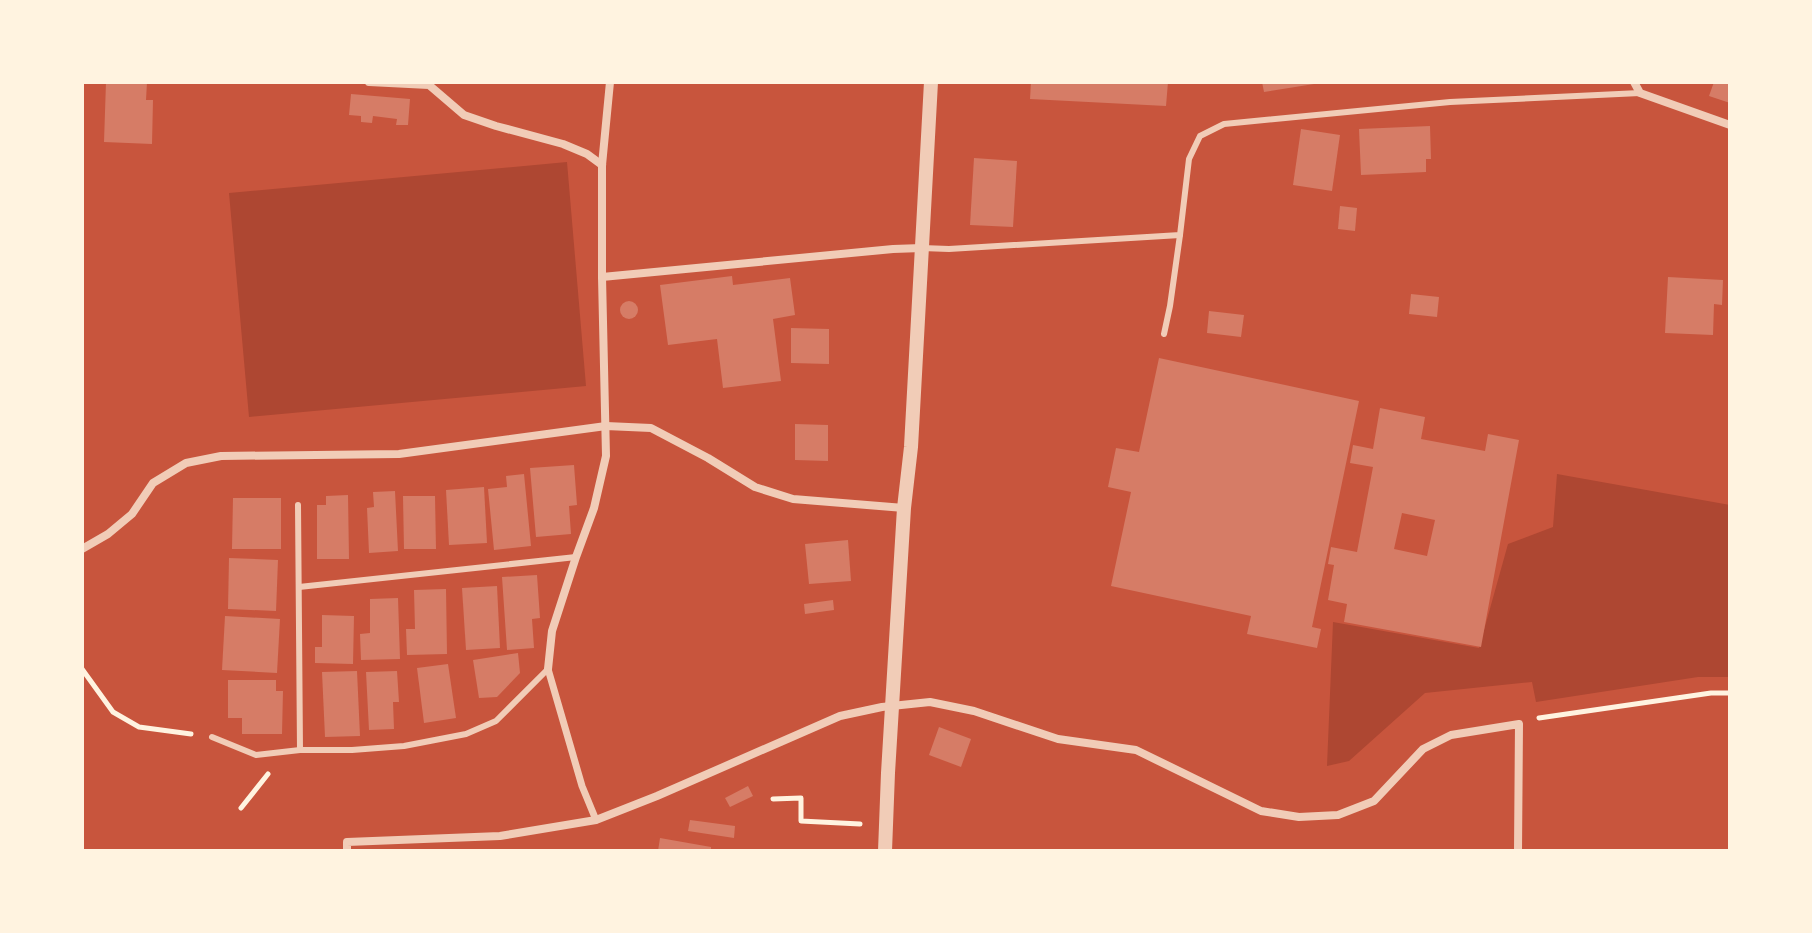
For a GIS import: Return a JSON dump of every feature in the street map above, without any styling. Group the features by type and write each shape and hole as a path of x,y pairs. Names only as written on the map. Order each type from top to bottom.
{"street":[{"path":"370,82 429,85 464,115 563,144 587,154 602,165"},
{"path":"596,820 582,786 548,669 552,631 594,508 606,456 602,165 610,82"},
{"path":"885,851 931,82"},
{"path":"1634,82 1640,93 1730,125"},
{"path":"602,277 922,248"},
{"path":"82,549 108,534 132,514 153,483 186,463 221,456 399,454 606,426 651,428 755,487 793,499 904,508"},
{"path":"347,851 347,842 500,836 596,820 840,716 882,707 930,702 974,711 1058,739 1136,750 1261,811 1299,817 1338,815 1374,801 1423,749 1451,735 1519,724 1518,851"}],"lane":[{"path":"1164,334 1189,159 1200,136 1224,124 1450,102 1640,93"},
{"path":"922,248 1180,235"},
{"path":"298,505 300,750"},
{"path":"299,587 576,557"},
{"path":"212,737 256,755 404,746 466,734 496,721 548,669"}],"path":[{"path":"82,669 113,712 139,727 212,737"},
{"path":"1519,724 1541,717 1730,693"},
{"path":"241,808 286,751"},
{"path":"773,799 801,798 801,821 860,824"}],"shaded area":[{"path":"567,162 586,386 249,417 229,193"},
{"path":"1557,474 1730,505 1730,677 1698,677 1536,702 1532,682 1425,693 1349,761 1327,766 1333,622 1479,648 1508,544 1553,527"}],"building":[{"path":"106,82 147,82 146,100 153,100 152,144 104,142"},
{"path":"1031,82 1168,82 1166,106 1030,99"},
{"path":"1262,82 1314,82 1314,84 1264,92"},
{"path":"1714,82 1730,82 1730,103 1709,96"},
{"path":"351,94 410,99 408,125 396,125 397,119 373,116 372,123 361,122 361,116 349,115"},
{"path":"1430,126 1431,159 1426,159 1426,172 1361,175 1359,129"},
{"path":"1301,129 1340,135 1332,191 1293,185"},
{"path":"974,158 1017,161 1013,227 970,225"},
{"path":"1340,206 1357,208 1355,231 1338,229"},
{"path":"732,276 733,285 790,278 795,315 773,319 781,381 723,388 717,339 668,345 660,285"},
{"path":"1668,277 1723,280 1722,305 1714,304 1713,335 1665,333"},
{"path":"1411,294 1439,297 1437,317 1409,314"},
{"path":"629,301 638,310 629,319 620,310"},
{"path":"1209,311 1244,315 1241,337 1207,333"},
{"path":"791,328 829,329 829,364 791,363"},
{"path":"1159,358 1359,401 1312,627 1321,629 1317,648 1247,634 1251,616 1111,586 1131,492 1108,487 1116,448 1139,452"},
{"path":"1380,408 1425,417 1421,439 1485,451 1488,434 1519,440 1481,647 1344,622 1347,604 1328,600 1334,565 1328,564 1331,547 1357,552 1373,467 1350,463 1353,445 1373,449","holes":["1402,513 1435,520 1427,556 1394,549"]},
{"path":"795,424 828,425 828,461 795,460"},
{"path":"574,465 577,505 569,506 571,534 536,537 530,468"},
{"path":"524,474 531,546 494,550 488,489 507,487 506,476"},
{"path":"484,487 487,543 449,545 446,490"},
{"path":"395,491 398,551 369,553 367,508 374,507 373,492"},
{"path":"348,495 349,559 317,559 317,505 326,505 326,496"},
{"path":"403,496 435,496 436,549 404,549"},
{"path":"233,498 281,498 281,549 232,549"},
{"path":"848,540 851,581 809,584 805,544"},
{"path":"229,558 278,560 276,611 228,609"},
{"path":"537,575 540,618 532,619 534,648 507,650 502,577"},
{"path":"497,586 500,648 466,650 462,588"},
{"path":"446,589 447,654 407,655 406,629 415,629 414,590"},
{"path":"398,598 400,659 361,660 360,634 370,633 370,599"},
{"path":"833,600 834,610 805,614 804,604"},
{"path":"322,615 354,616 353,664 315,663 315,647 322,647"},
{"path":"225,616 280,619 277,673 222,670"},
{"path":"518,653 520,673 497,697 479,698 473,660"},
{"path":"448,664 456,718 424,723 417,668"},
{"path":"357,671 360,736 325,737 322,672"},
{"path":"397,671 399,702 393,702 394,729 369,730 366,672"},
{"path":"228,680 276,680 276,691 283,691 282,734 242,734 242,718 228,718"},
{"path":"939,727 971,739 961,767 929,755"},
{"path":"748,786 753,796 730,807 725,798"},
{"path":"690,820 735,826 734,838 688,831"},
{"path":"660,838 711,847 711,851 658,851"}]}
